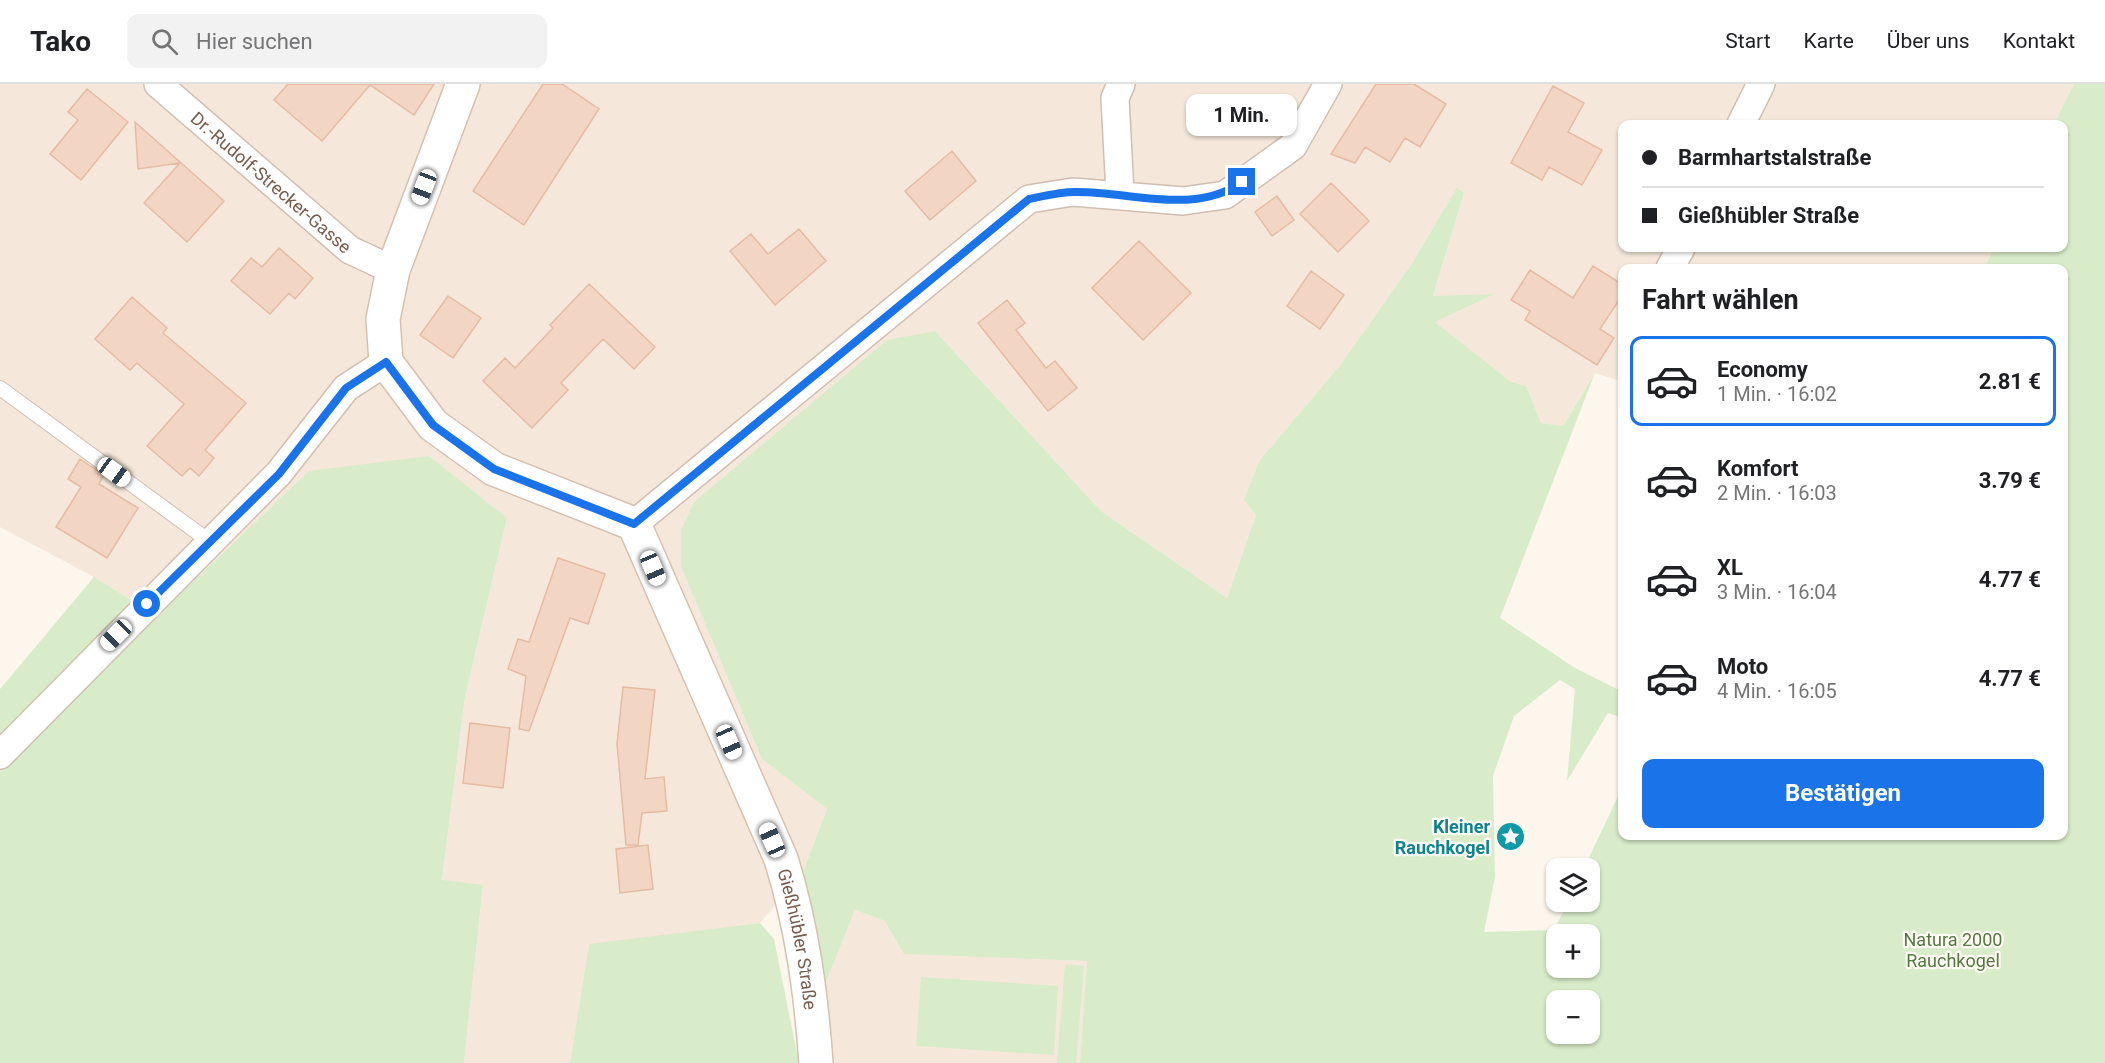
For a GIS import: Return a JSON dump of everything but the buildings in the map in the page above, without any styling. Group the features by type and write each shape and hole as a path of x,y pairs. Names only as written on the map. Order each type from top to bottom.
{"main road":[{"path":"463,84 393,270 383,319 386,362 433,425 494,469 634,524"},
{"name":"Gießhübler Straße","path":"634,524 781,860 796,906 804,947 816,1063"}],"street":[{"name":"Dr.-Rudolf-Strecker-Gasse","path":"158,84 350,250 393,270"},
{"path":"1120,194 1115,98 1121,84"},
{"path":"634,524 1029,199 1073,192 1120,194 1183,201 1225,195 1293,146 1328,84"},
{"path":"1743,120 1761,84"},
{"path":"0,755 209,541 279,474 346,388 386,362"}],"lane":[{"path":"0,388 209,541"}],"shaded area":[{"path":"0,84 2074,84 2056,120 1618,120 1618,252 1992,252 1986,264 1618,264 1618,380 1595,373 1563,426 1541,423 1526,386 1510,381 1434,322 1492,294 1433,297 1464,193 1457,187 1413,262 1341,364 1260,460 1256,515 1227,598 1101,511 935,331 762,759 827,809 802,874 760,923 589,945 570,1063 464,1063 483,886 442,881 465,697 507,518 309,471 157,616 94,577 0,527"},
{"path":"855,910 885,921 1064,960 1087,961 1080,1063 807,1063 821,995"}],"green space":[{"name":"Natura 2000 Rauchkogel","path":"2074,84 2105,84 2105,1063 1080,1063 1087,961 904,954 885,921 855,910 821,995 802,874 827,809 762,759 681,566 681,530 694,502 887,340 935,331 1101,511 1227,598 1256,515 1244,500 1260,460 1341,364 1413,262 1457,187 1464,193 1433,296 1494,294 1435,322 1510,381 1526,386 1541,423 1563,426 1595,373 1500,618 1575,668 1618,690 1618,716 1608,713 1567,781 1575,689 1560,680 1514,716 1493,776 1495,877 1484,932 1546,930 1546,978 1600,978 1600,924 1557,924 1563,912 1600,912 1600,858 1589,858 1618,797 1618,840 2068,840 2068,264 1986,264 1992,252 2068,252 2068,120 2056,120"},
{"path":"429,456 507,518 465,697 442,880 483,885 464,1063 0,1063 0,689 94,577 157,616 309,471"},
{"path":"760,923 774,939 799,1063 570,1063 589,944"},
{"path":"1065,964 1084,966 1076,1063 1057,1063"},
{"path":"921,977 1058,986 1054,1055 916,1046"}],"place":[{"name":"Kleiner Rauchkogel","path":"1511,836"}],"route":[{"path":"147,604 279,474 346,388 386,362 433,425 494,469 634,524 1029,199 1073,192 1120,194 1183,201 1225,195 1242,182"}]}
